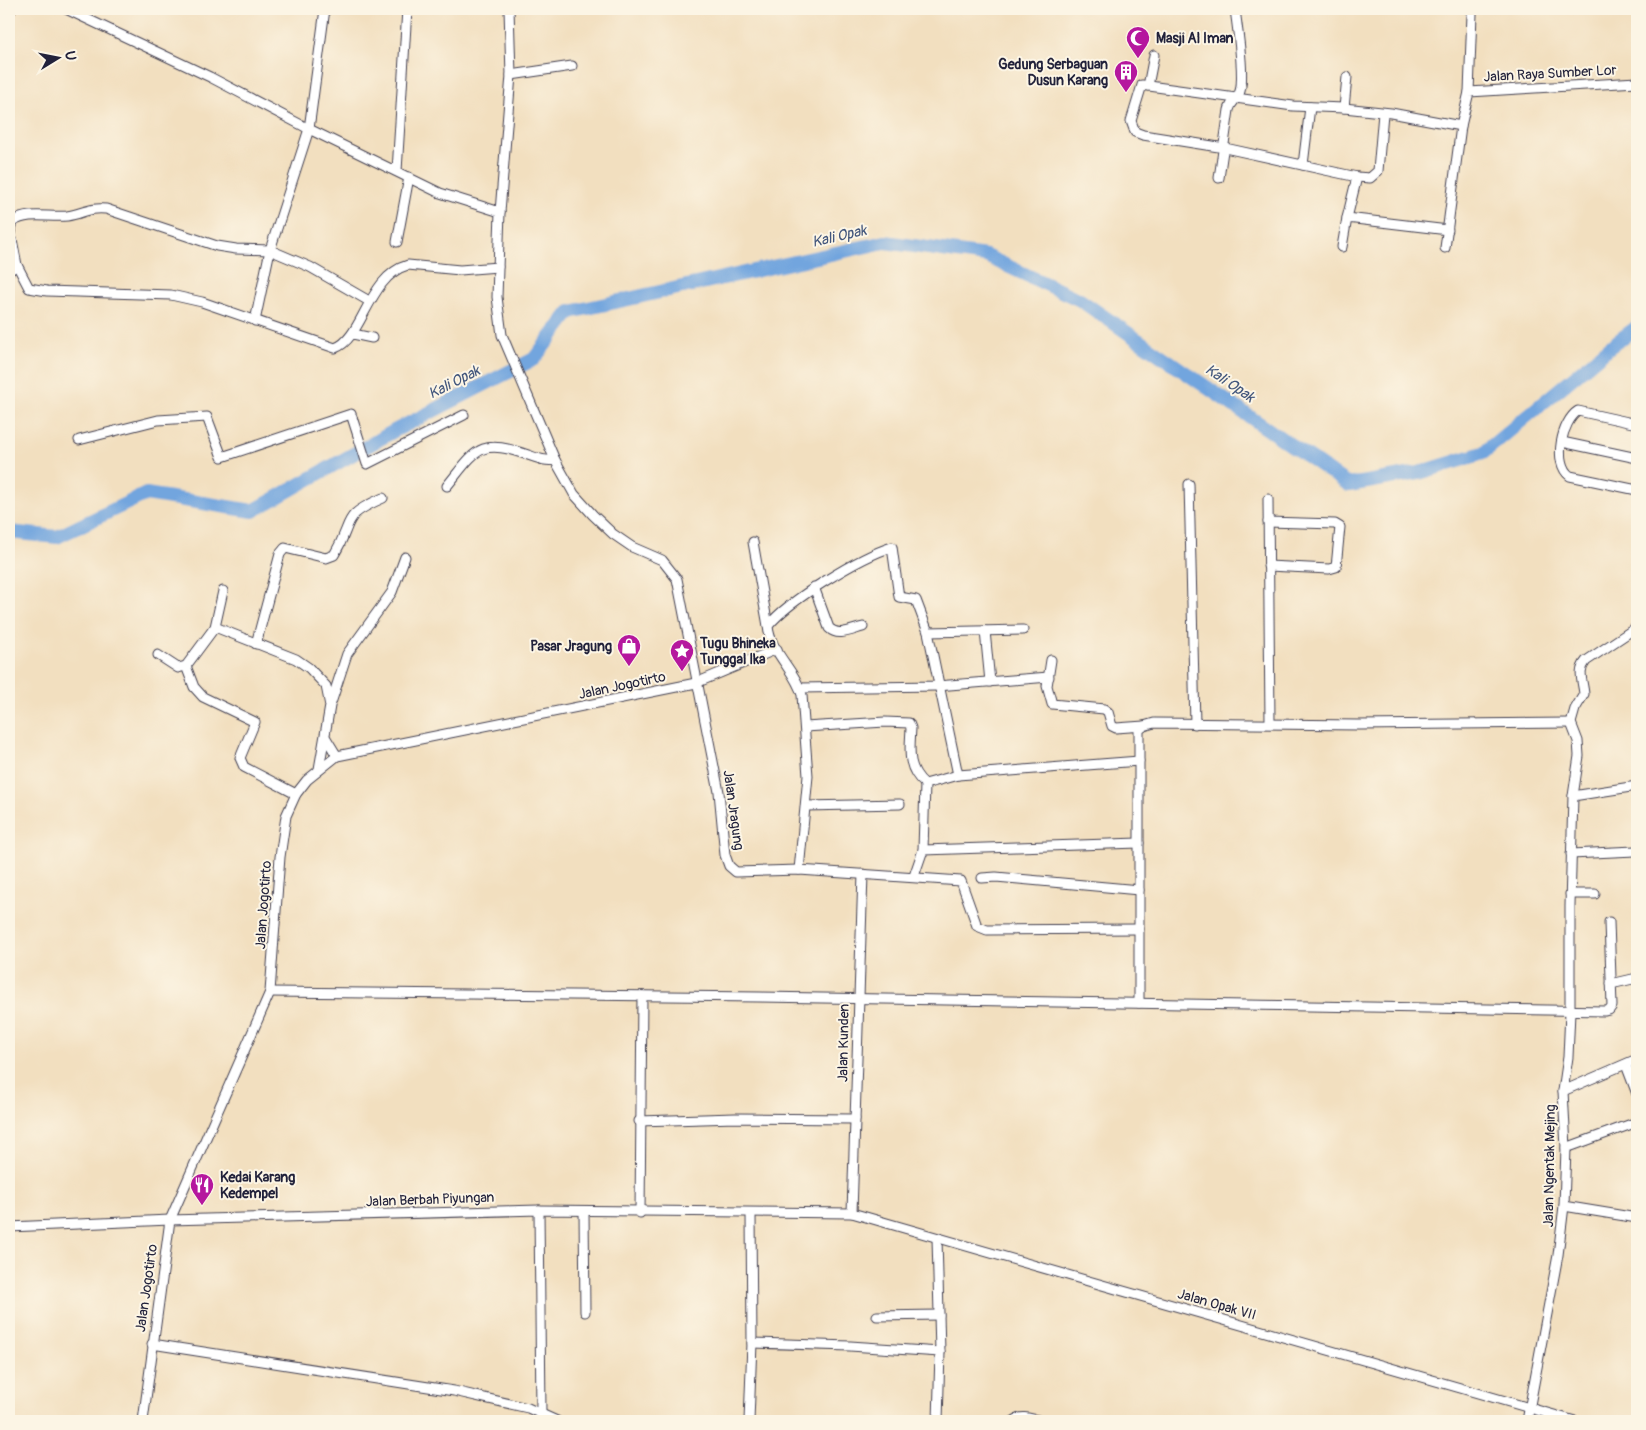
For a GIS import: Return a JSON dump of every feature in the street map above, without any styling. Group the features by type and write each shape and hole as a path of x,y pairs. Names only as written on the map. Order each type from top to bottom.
{"street":[{"path":"9,12 12,9"},
{"path":"66,9 210,77 309,129 440,192 500,212"},
{"path":"255,321 270,250 309,129 325,9"},
{"path":"397,171 407,9"},
{"name":"Jalan Jragung","path":"509,9 511,75 500,212 499,321 508,350 555,460 574,494 593,515 632,547 662,560 677,579 716,777 725,855 729,866 736,872 799,870 914,876 961,881 978,926 986,930 1139,929"},
{"path":"1219,178 1225,148 1229,110 1234,98 1238,95 1241,65 1235,9"},
{"path":"1469,92 1472,14"},
{"path":"1148,86 1154,55"},
{"path":"511,75 572,66"},
{"path":"1344,108 1347,77"},
{"name":"Jalan Raya Sumber Lor","path":"1445,248 1461,126 1469,92 1637,82"},
{"path":"1383,113 1378,171 1370,178 1357,177 1225,148 1135,132 1131,121 1140,87 1148,86 1310,107 1344,108 1383,113 1461,126"},
{"path":"1303,165 1310,107"},
{"path":"398,242 409,177"},
{"path":"1342,247 1357,177"},
{"path":"9,201 12,222 10,230 13,268 29,288 171,295 202,302 335,348 344,345 352,334 368,301 394,272 408,265 460,270 498,267"},
{"path":"12,222 35,214 68,216 94,207 106,209 217,246 236,250 270,250 310,267 368,301"},
{"path":"1348,218 1448,230"},
{"path":"352,334 372,338"},
{"path":"1637,424 1578,410 1572,416 1562,442 1559,457 1564,471 1570,476 1637,490"},
{"path":"79,440 158,420 207,417 222,457 352,414 367,464 464,415"},
{"path":"1562,442 1637,458"},
{"path":"447,486 474,453 489,447 502,446 540,459 555,460"},
{"path":"1189,484 1195,724"},
{"path":"256,644 280,554 285,548 326,558 334,555 352,516 362,507 383,498"},
{"path":"1268,499 1270,723"},
{"path":"1268,522 1335,524 1340,527 1336,567 1329,569 1268,566"},
{"path":"753,542 768,626 777,649 800,688 808,776 799,870"},
{"path":"768,626 814,588 879,551 892,547 899,597 917,602 928,632 958,775"},
{"path":"320,769 330,706 347,654 392,592 405,557"},
{"path":"814,588 829,628 832,631 837,633 863,627"},
{"path":"158,655 178,668 186,666 215,627 223,591"},
{"path":"215,627 296,660 309,668 326,686 330,706"},
{"path":"1051,660 1047,686 1052,704 1104,709 1108,712 1112,726 1116,728 1144,726 1154,723 1359,725 1571,723 1575,709 1584,694 1580,673 1586,661 1637,627"},
{"path":"928,632 1023,630"},
{"path":"985,631 990,682"},
{"name":"Jalan Jogotirto","path":"143,1421 170,1220 270,992 280,857 286,816 296,794 320,769 337,756 696,683 777,649"},
{"path":"186,666 194,688 202,697 255,722 240,758 244,767 296,794"},
{"path":"800,688 938,686 1049,677"},
{"path":"804,727 875,722 909,723 911,728 910,761 913,770 925,784 923,850 914,876"},
{"name":"Jalan Ngentak Mejing","path":"1527,1421 1558,1255 1564,1206 1566,1148 1563,1091 1568,1057 1570,1012 1570,894 1573,796 1579,756 1578,741 1571,723"},
{"path":"1139,1003 1139,730 1144,726"},
{"path":"326,738 337,756"},
{"path":"925,784 958,775 1139,760"},
{"path":"1573,796 1637,786"},
{"path":"806,806 900,804"},
{"path":"923,850 1139,843"},
{"path":"1571,854 1635,851"},
{"name":"Jalan Kunden","path":"852,1213 858,999 864,874"},
{"path":"982,878 996,877 1139,890"},
{"path":"1570,894 1595,894"},
{"path":"270,992 1139,1003 1570,1012 1610,1010 1612,1006 1609,922"},
{"path":"1611,984 1637,978"},
{"path":"640,1212 639,1122 642,996"},
{"path":"1563,1091 1637,1060"},
{"path":"1626,1065 1637,1094"},
{"path":"639,1122 735,1118 855,1119"},
{"path":"1566,1148 1637,1122"},
{"path":"1564,1206 1637,1218"},
{"path":"539,1210 541,1413"},
{"name":"Jalan Berbah Piyungan","path":"9,1227 170,1220 539,1210 852,1213"},
{"path":"584,1211 585,1312"},
{"path":"749,1421 752,1343 751,1213"},
{"name":"Jalan Opak VII","path":"852,1213 1575,1421"},
{"path":"937,1238 940,1352 938,1421"},
{"path":"877,1316 939,1315"},
{"path":"752,1343 850,1346 940,1352"},
{"path":"152,1344 454,1391 541,1413 557,1421"},
{"path":"1014,1421 1025,1417 1041,1421"}],"waterway":[{"name":"Kali Opak","path":"9,532 57,537 146,494 253,511 394,431 534,359 570,312 885,242 986,256 1080,300 1349,485 1419,473 1483,453 1611,346 1637,327"}],"place":[{"name":"Masji Al Iman","path":"1138,59"},
{"name":"Gedung Serbaguan Dusun Karang","path":"1126,93"},
{"name":"Pasar Jragung","path":"629,667"},
{"name":"Tugu Bhineka Tunggal Ika","path":"682,672"},
{"name":"Kedai Karang Kedempel","path":"202,1206"}]}
